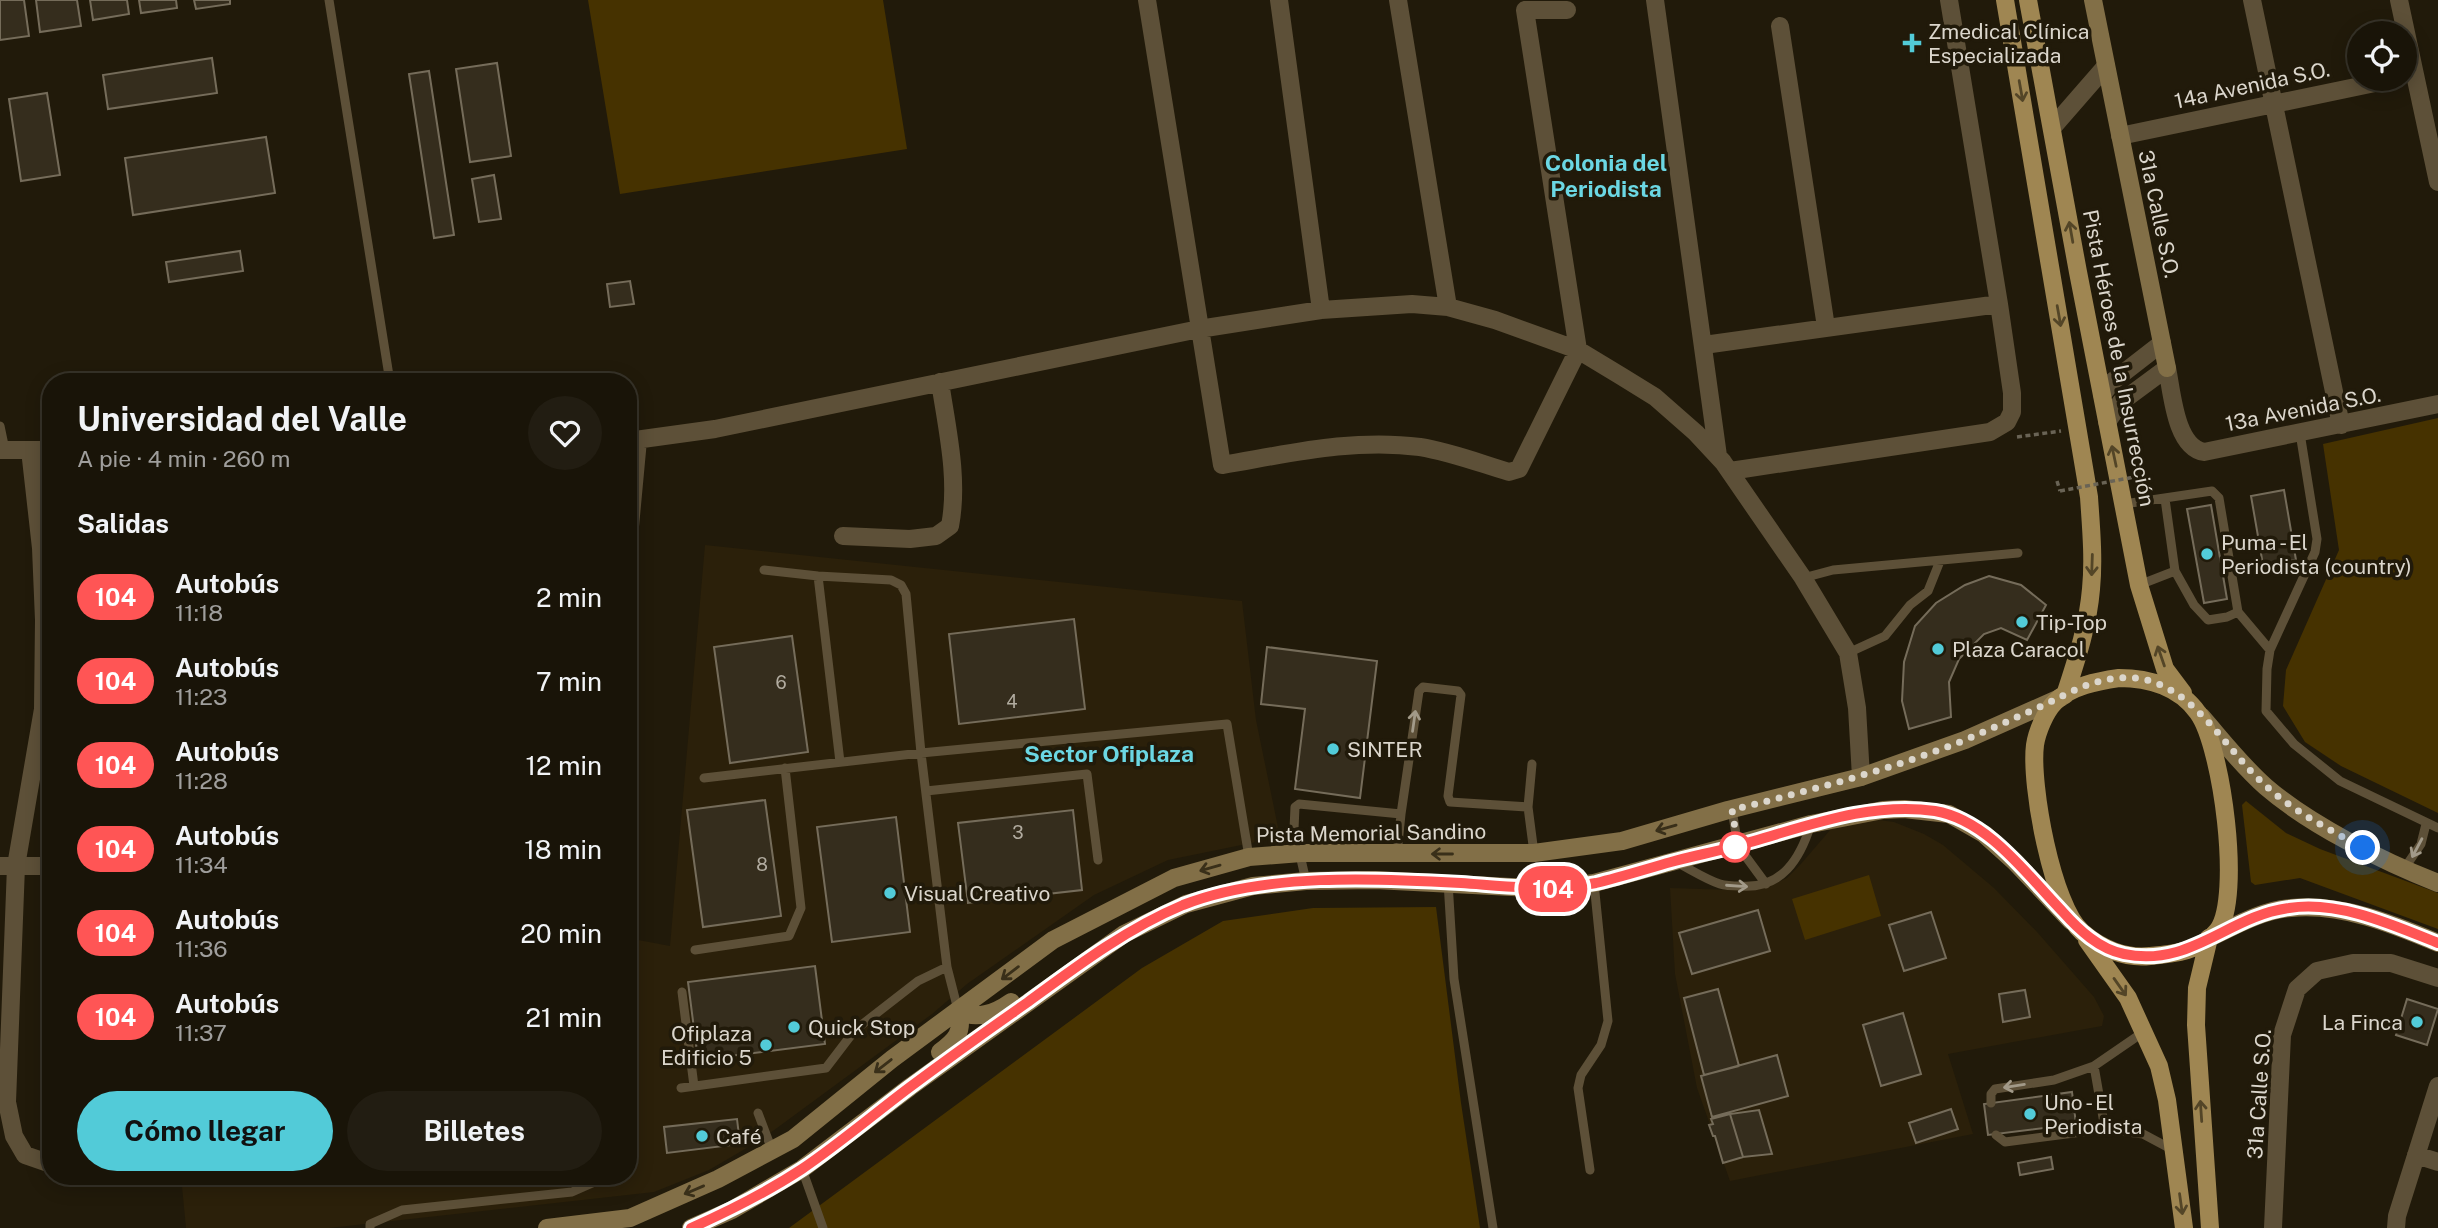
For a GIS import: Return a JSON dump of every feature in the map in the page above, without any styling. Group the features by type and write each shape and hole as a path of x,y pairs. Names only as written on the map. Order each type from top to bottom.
{"main road":[{"path":"2005,0 2090,497 2091,590 2082,637 2065,695"},
{"name":"Pista Héroes de la Insurrección","path":"2028,0 2139,585 2165,669 2198,713"},
{"name":"31a Calle S.O.","path":"2093,0 2167,368"},
{"path":"2184,1228 2162,1078 2145,1031 2128,999 2063,907 2052,874 2034,765 2036,743 2044,719 2055,702 2082,687 2105,680 2138,679 2160,684 2175,692 2198,713 2248,769 2303,814 2403,870 2438,883"},
{"name":"Pista Memorial Sandino","path":"547,1228 630,1217 718,1180 793,1139 892,1059 1053,940 1174,878 1249,857 1301,853 1534,853 1622,841 1861,777 1965,740 2065,695"},
{"path":"2198,713 2217,760 2230,867 2219,929 2209,938 2197,988 2196,1025 2210,1228"},
{"path":"691,1228 732,1210 802,1169 910,1087 1124,934 1186,904 1253,887 1307,881 1374,880 1551,889 1594,883 1811,824 1883,810 1904,809 1949,814 1984,834 2001,848 2081,932 2110,950 2146,957 2184,951 2262,915 2305,907 2356,914 2438,943"},
{"path":"910,1087 917,1070 958,1038 961,1028 959,1012 987,1015 1029,989 1054,983"}],"street":[{"path":"1147,0 1222,465 1336,446 1394,445 1439,451 1508,472 1516,471 1521,465 1578,350 1525,10 1567,10"},
{"path":"1279,0 1321,310"},
{"path":"1398,0 1448,307"},
{"path":"1655,0 1718,456"},
{"path":"1730,471 1990,432 2001,428 2012,412 1999,304 1949,0"},
{"path":"2252,0 2341,425"},
{"path":"2399,0 2402,21"},
{"path":"1780,26 1826,327"},
{"path":"2052,128 2106,66"},
{"name":"14a Avenida S.O.","path":"2120,136 2347,88"},
{"path":"2416,91 2434,139 2438,182"},
{"path":"637,440 715,429 1199,329 1321,310 1394,304 1448,307 1495,320 1578,350 1655,397 1718,456 1803,578 1848,653 1857,708 1861,777"},
{"path":"1704,345 1999,304"},
{"path":"2102,395 2113,381 2162,343"},
{"path":"2107,422 2121,402 2167,368"},
{"name":"31a Calle S.O.","path":"2167,368 2183,436"},
{"path":"843,536 910,539 936,536 950,526 954,505 951,453 940,382"},
{"name":"13a Avenida S.O.","path":"2183,436 2191,447 2204,452 2438,404"},
{"path":"1693,430 1708,430 1713,418"},
{"path":"2,450 42,450"},
{"path":"30,450 42,572"},
{"path":"42,713 8,866 7,1102 13,1136 25,1155 42,1161"},
{"path":"8,866 42,866"},
{"name":"31a Calle S.O.","path":"2273,1228 2282,1035 2297,989 2317,971 2353,963 2391,963 2438,978"},
{"path":"2396,1228 2397,1216 2438,1086"},
{"path":"2416,1155 2438,1162"}],"lane":[{"path":"330,0 389,373"},
{"path":"0,426 2,450"},
{"path":"2300,433 2317,538 2315,552 2270,650 2266,711 2294,744 2340,781 2438,828"},
{"path":"2124,504 2212,491 2219,498 2238,612 2270,650"},
{"path":"2165,499 2175,571 2194,605 2208,620 2238,612"},
{"path":"1803,578 1833,570 2018,553"},
{"path":"1848,653 1885,636 1910,605 1928,591 1940,561"},
{"path":"764,570 891,580 901,584 906,594 921,752 947,967 959,1012"},
{"path":"2139,585 2175,571"},
{"path":"818,576 840,762"},
{"path":"1397,854 1419,691 1423,687 1458,691 1461,695 1448,796 1450,802 1528,807"},
{"path":"704,778 921,752 1227,724 1249,857"},
{"path":"1532,764 1528,807 1534,853"},
{"path":"695,950 789,936 801,908 785,768"},
{"path":"926,791 1087,774 1098,860"},
{"path":"1307,881 1294,829 1295,807 1299,804 1401,814"},
{"path":"1732,810 1738,846 1766,884"},
{"path":"1675,861 1721,885 1755,887 1782,874 1796,859 1805,844 1811,824"},
{"path":"2403,870 2421,844 2426,824"},
{"path":"1448,882 1454,979 1493,1228"},
{"path":"1590,1170 1578,1088 1581,1075 1601,1045 1608,1021 1594,883"},
{"path":"681,1088 826,1068 855,1030 918,981 947,967"},
{"path":"682,992 694,1086"},
{"path":"1991,1103 1991,1094 1995,1089 2054,1080 2094,1066 2145,1031"},
{"path":"2094,1066 2105,1129"},
{"path":"758,1113 772,1150"},
{"path":"1996,1135 2005,1142 2105,1129 2143,1134 2173,1150"},
{"path":"802,1169 823,1228"},
{"path":"370,1228 370,1224 402,1210 572,1192 588,1185"}],"path":[{"path":"2001,428 2012,438 2078,428"},
{"path":"2057,481 2060,491 2145,475 2147,484"}],"shaded area":[{"path":"588,0 883,0 907,149 620,194"},
{"path":"2438,418 2438,813 2341,766 2305,742 2283,706 2286,670 2339,550 2323,444"},
{"path":"705,545 1242,601 1256,720 1280,837 1168,860 1094,895 967,984 932,1014 762,1139 709,1170 654,1192 329,1228 186,1228 182,1185 637,1185 637,940 670,946"},
{"path":"2246,801 2286,833 2320,849 2438,893 2438,929 2300,878 2255,885 2251,882 2242,805"},
{"path":"1860,821 1894,822 1943,845 1994,888 2094,997 2104,1016 2102,1026 1948,1054 1973,1134 1730,1181 1697,1088 1675,974 1670,888 1732,890 1759,889 1772,885 1787,878 1831,829"},
{"path":"1869,875 1881,916 1805,940 1792,899"},
{"path":"1436,907 1480,1228 789,1228 1142,968 1223,921 1313,908"}],"building":[{"path":"0,0 24,0 29,36 0,40"},
{"path":"36,0 77,0 81,26 40,32"},
{"path":"90,0 127,0 129,14 93,20"},
{"path":"139,0 176,0 177,8 141,13"},
{"path":"194,0 230,0 230,4 196,9"},
{"path":"212,58 217,93 108,109 103,75"},
{"path":"497,63 511,156 470,162 456,69"},
{"path":"429,71 454,235 434,238 409,74"},
{"path":"47,93 60,175 21,181 9,99"},
{"path":"266,137 275,193 133,215 125,158"},
{"path":"494,175 501,219 479,222 472,179"},
{"path":"240,251 243,271 169,282 166,262"},
{"path":"630,281 634,304 610,307 607,284"},
{"path":"2284,490 2296,560 2263,565 2251,496"},
{"name":"Puma - El Periodista (country)","path":"2211,505 2227,599 2204,603 2187,509"},
{"name":"Plaza Caracol","path":"1989,576 2021,585 2046,605 2027,640 2001,628 1984,634 1959,659 1949,682 1951,717 1909,729 1902,701 1904,662 1915,626 1936,603 1965,585"},
{"path":"1074,619 1085,709 959,724 949,634"},
{"path":"792,636 808,752 730,763 714,647"},
{"name":"SINTER","path":"1267,647 1377,661 1360,798 1295,789 1305,709 1261,704"},
{"path":"765,800 781,916 703,927 687,810"},
{"path":"1073,810 1082,890 968,903 958,823"},
{"path":"896,817 910,932 832,942 817,827"},
{"path":"1758,910 1770,951 1692,974 1679,933"},
{"path":"1931,912 1946,958 1904,971 1889,925"},
{"path":"815,966 825,1044 698,1060 688,982"},
{"path":"1718,989 1739,1066 1704,1075 1684,998"},
{"path":"2025,990 2030,1017 2003,1022 1999,994"},
{"name":"La Finca","path":"2407,999 2438,1009 2427,1045 2396,1035"},
{"path":"1903,1013 1921,1074 1881,1086 1863,1025"},
{"path":"1777,1055 1788,1096 1712,1117 1701,1076"},
{"name":"Uno - El Periodista","path":"2072,1092 2076,1124 1988,1135 1984,1104"},
{"path":"1951,1109 1958,1129 1916,1143 1909,1123"},
{"path":"1759,1110 1772,1154 1743,1157 1730,1114"},
{"path":"1730,1114 1743,1157 1723,1163 1709,1125 1713,1124 1711,1119"},
{"name":"Café","path":"737,1119 740,1144 667,1153 664,1127"},
{"path":"2051,1157 2053,1169 2020,1175 2018,1163"}],"bus line":[{"name":"104","path":"691,1228 732,1210 802,1169 910,1087 1124,934 1186,904 1253,887 1307,881 1374,880 1551,889 1594,883 1811,824 1883,810 1904,809 1949,814 1984,834 2015,862 2081,932 2120,954 2146,957 2178,953 2262,915 2305,907 2356,914 2438,943"}],"place":[{"name":"Zmedical Clínica Especializada","path":"1912,43"},
{"name":"Puma - El Periodista (country)","path":"2207,554"},
{"name":"Tip-Top","path":"2022,622"},
{"name":"Plaza Caracol","path":"1938,649"},
{"name":"SINTER","path":"1333,749"},
{"name":"Visual Creativo","path":"890,893"},
{"name":"La Finca","path":"2417,1022"},
{"name":"Quick Stop","path":"794,1027"},
{"name":"Ofiplaza Edificio 5","path":"766,1045"},
{"name":"Uno - El Periodista","path":"2030,1114"},
{"name":"Café","path":"702,1136"}],"district":[{"name":"Colonia del Periodista","path":"1606,175"},
{"name":"Sector Ofiplaza","path":"1109,753"}],"route":[{"path":"1735,847 1738,846 1732,810 1861,777 1965,740 2082,687 2105,680 2128,678 2152,681 2175,692 2186,700 2264,785 2303,814 2363,848"}]}
